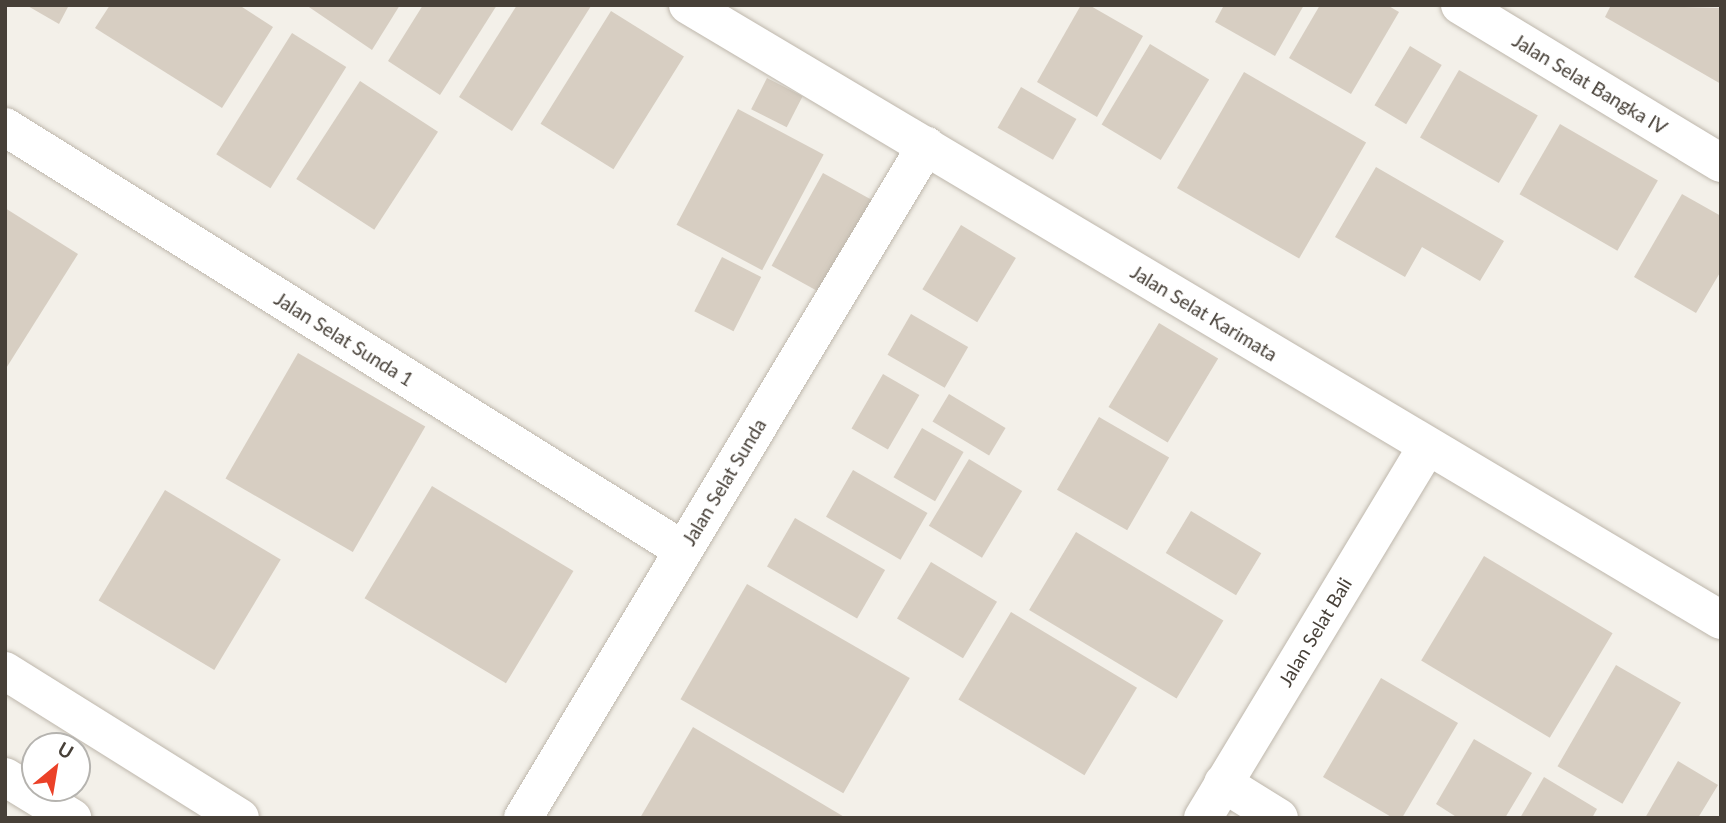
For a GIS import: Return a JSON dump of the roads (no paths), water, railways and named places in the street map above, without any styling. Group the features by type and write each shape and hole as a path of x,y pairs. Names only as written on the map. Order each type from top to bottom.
{"street":[{"name":"Jalan Selat Karimata","path":"688,5 1427,446 1720,617"},
{"name":"Jalan Selat Bangka IV","path":"1460,5 1721,163"},
{"name":"Jalan Selat Sunda 1","path":"5,127 683,550"},
{"name":"Jalan Selat Sunda","path":"523,818 926,146"},
{"name":"Jalan Selat Bali","path":"1203,818 1427,446"},
{"path":"5,671 240,818"},
{"path":"5,777 72,818"},
{"path":"1223,783 1279,818"}]}
